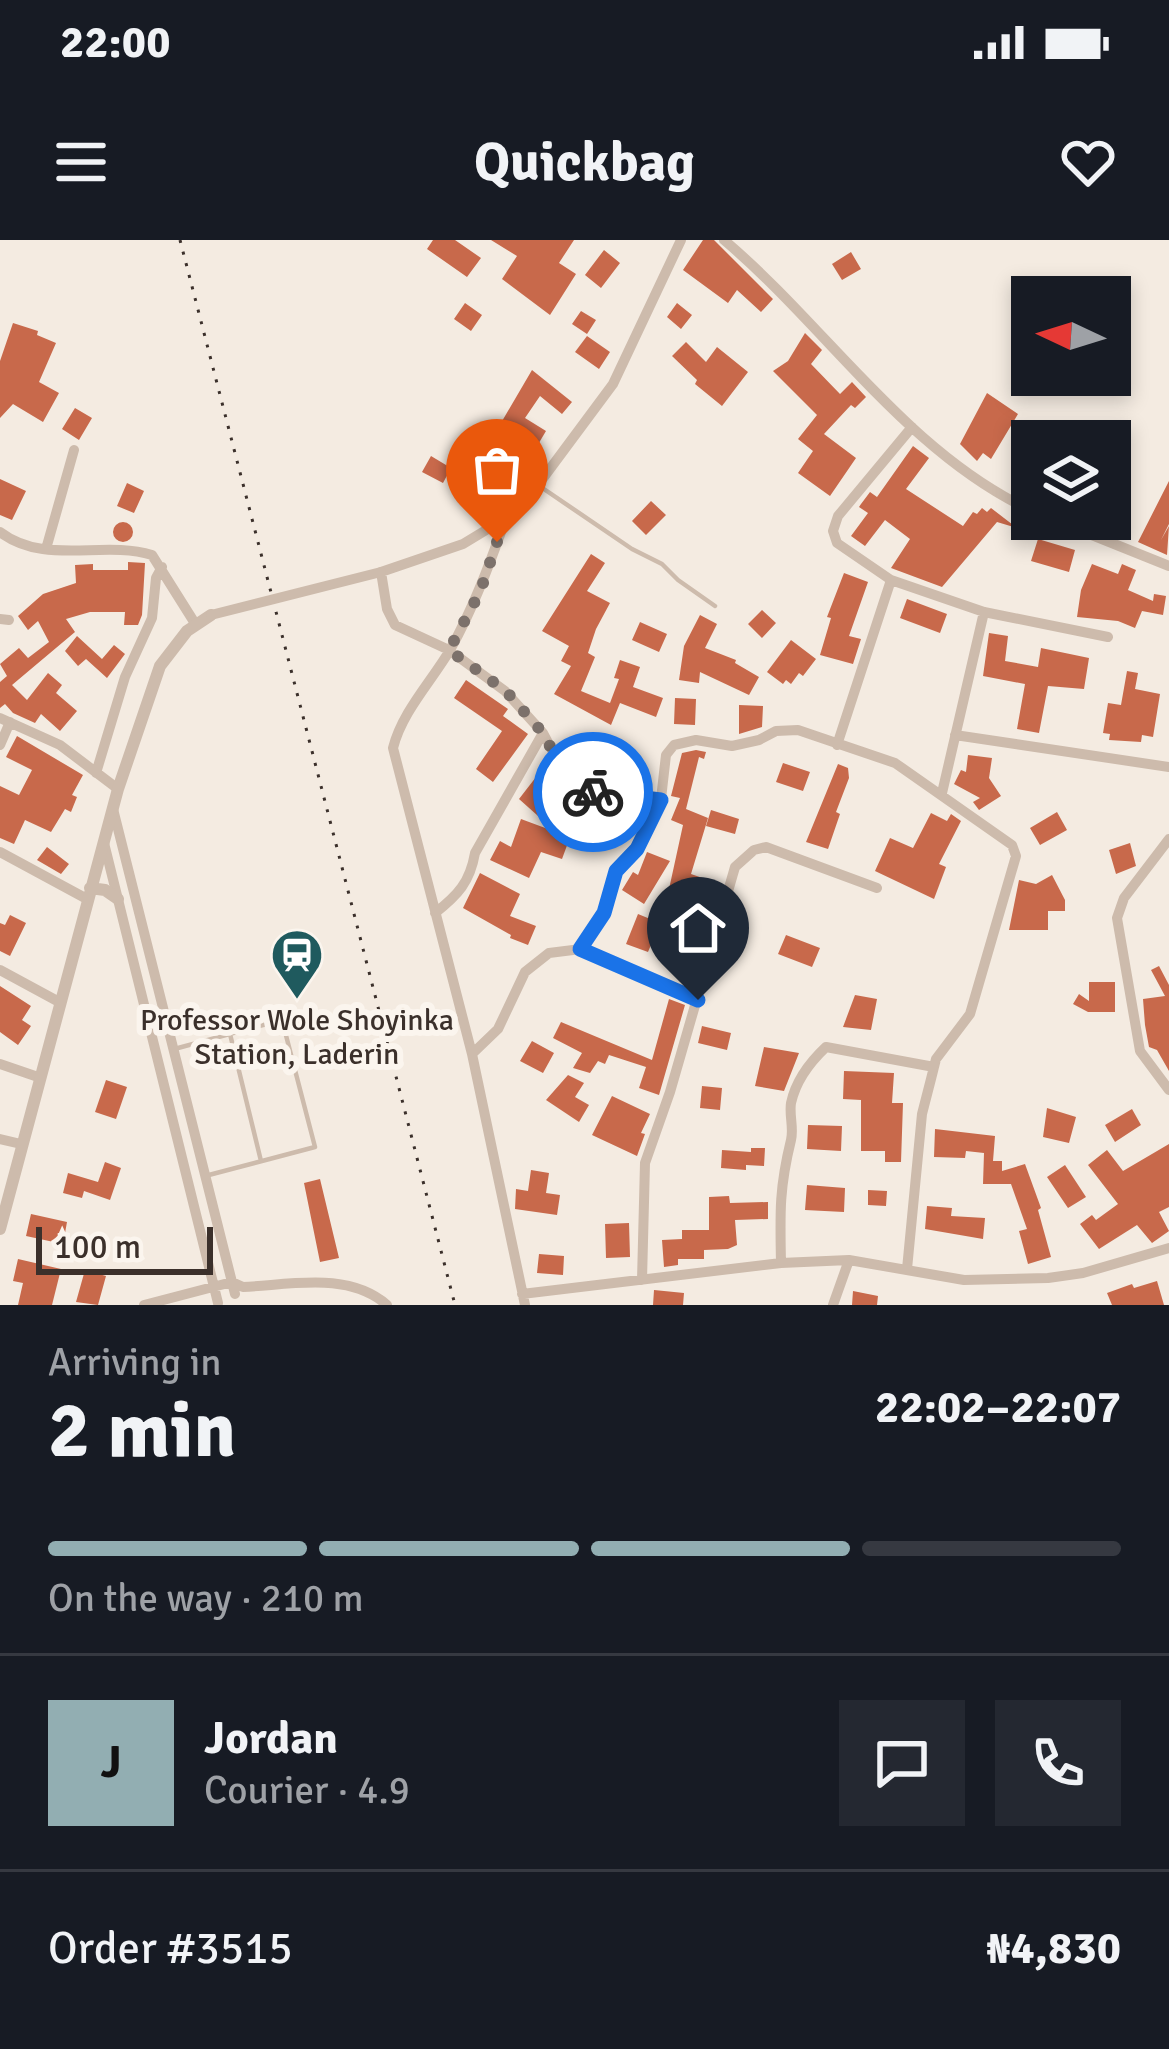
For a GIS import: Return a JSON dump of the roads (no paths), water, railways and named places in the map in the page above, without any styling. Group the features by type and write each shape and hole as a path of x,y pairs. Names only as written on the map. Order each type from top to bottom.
{"street":[{"path":"0,1229 112,808 160,666 170,650 211,615 381,572 463,544 507,513 538,485 613,384 681,240"},
{"path":"724,240 912,427 992,491 1011,500"},
{"path":"912,427 838,516 833,530 837,543 891,580 984,612 1108,637"},
{"path":"46,549 74,450"},
{"path":"507,513 480,592 397,731 393,748 472,1054 524,1300 642,1280 849,1260 964,1280 1048,1278 1084,1273 1169,1248"},
{"path":"0,532 58,553 138,551 152,555 196,625"},
{"path":"1104,540 1169,566"},
{"path":"97,773 125,677 152,618 156,578 162,567"},
{"path":"381,572 387,609 395,625 449,650 506,691 543,733 571,786 661,800"},
{"path":"837,745 891,580"},
{"path":"942,793 984,612"},
{"path":"0,745 5,720 60,745 118,790"},
{"path":"580,949 604,913 616,871 637,849 661,800 666,755 674,745 695,740 732,746 776,731 798,730 895,764 1004,837 1016,856 970,1014 934,1067 922,1114 908,1269"},
{"path":"435,913 459,894 471,875 475,853 543,733"},
{"path":"955,735 1169,767"},
{"path":"112,808 237,1288"},
{"path":"1169,839 1124,898 1117,918 1140,1051 1169,1090"},
{"path":"104,840 215,1304"},
{"path":"642,1280 645,1162 736,867 754,850 766,847 877,888"},
{"path":"0,852 88,894 105,890 118,899"},
{"path":"125,925 140,921"},
{"path":"472,1054 498,1029 525,972 537,958 580,949 698,1000"},
{"path":"0,970 61,1003"},
{"path":"781,1263 779,1191 793,1137 791,1104 808,1064 826,1047 934,1067"},
{"path":"0,1064 38,1077"},
{"path":"0,1139 20,1144"},
{"path":"833,1305 849,1260"},
{"path":"144,1305 214,1287 336,1282 387,1305"},
{"path":"215,1304 237,1288"}],"lane":[{"path":"538,485 662,564 715,606"},
{"path":"173,1050 282,1020 315,1148 205,1176"},
{"path":"230,1034 261,1161"}],"railway":[{"path":"180,240 455,1305"}],"place":[{"name":"Professor Wole Shoyinka Station, Laderin","path":"297,1001"}]}
